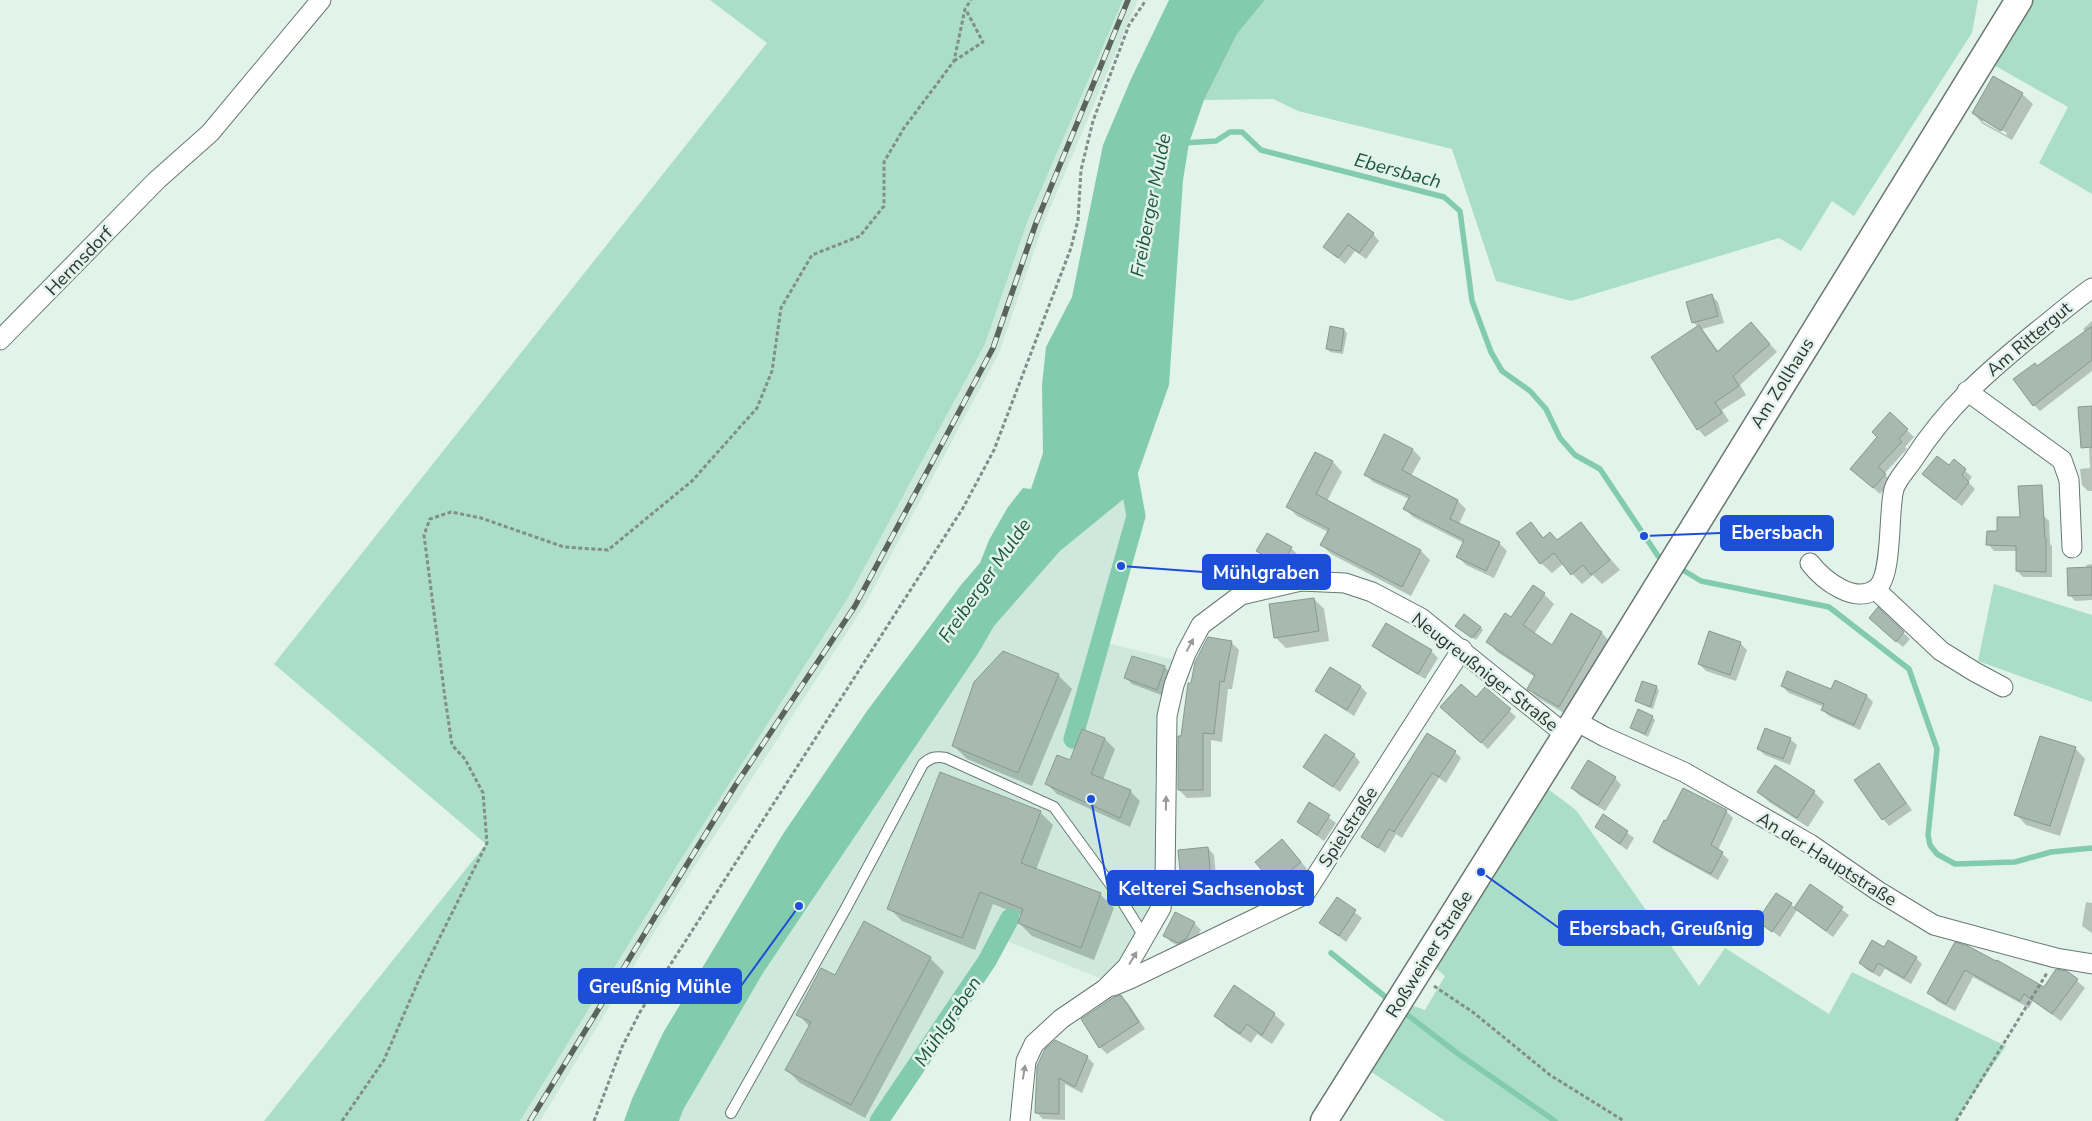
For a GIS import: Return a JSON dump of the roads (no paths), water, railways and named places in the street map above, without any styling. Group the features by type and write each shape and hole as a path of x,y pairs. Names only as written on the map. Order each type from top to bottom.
{"main road":[{"name":"Am Zollhaus","path":"1570,727 2018,0"},
{"name":"Roßweiner Straße","path":"1324,1121 1570,727"}],"street":[{"name":"Hermsdorf","path":"0,340 157,180 210,132 321,0"},
{"name":"Am Rittergut","path":"1876,590 1883,582 1894,489 1926,439 1945,414 1967,391 2029,337 2092,288"},
{"name":"Am Rittergut","path":"1967,391 2062,460 2069,480 2072,548"},
{"path":"1810,563 1819,575 1845,591 1860,595 1876,590 1941,651 1975,672 2003,686"},
{"name":"Neugreußniger Straße","path":"1020,1121 1026,1061 1034,1044 1061,1019 1105,989 1128,966 1161,908 1165,883 1167,716 1177,677 1186,653 1201,625 1241,595 1301,581 1345,583 1372,592 1421,618 1462,649 1543,718 1570,727"},
{"name":"Spielstraße","path":"1105,989 1130,979 1304,895 1462,649"},
{"name":"An der Hauptstraße","path":"1570,727 1605,737 1684,772 1793,834 1878,891 1934,925 2056,958 2092,964"}],"lane":[{"path":"731,1113 846,908 923,764 929,759 937,756 946,758 1054,807 1119,896 1144,938"}],"water":[{"name":"Freiberger Mulde","path":"1169,0 1265,0 1237,34 1204,100 1189,143 1183,180 1169,385 1131,493 1060,551 994,626 979,652 763,973 683,1110 679,1121 624,1121 632,1099 663,1033 783,834 867,711 961,585 980,563 989,540 1008,507 1023,488 1031,489 1043,453 1042,385 1046,347 1072,297 1103,145 1131,79"}],"waterway":[{"name":"Ebersbach","path":"1183,143 1216,141 1230,132 1242,132 1261,150 1444,197 1460,211 1472,301 1491,352 1502,371 1530,391 1546,409 1560,438 1575,455 1600,469 1658,556 1666,560"},
{"name":"Mühlgraben","path":"1073,739 1136,516 1127,467"},
{"name":"Ebersbach","path":"1678,567 1701,581 1829,607 1909,669 1937,749 1928,835 1930,845 1937,854 1955,864 2015,862 2051,852 2092,848"},
{"name":"Mühlgraben","path":"879,1121 987,961 1010,918"},
{"path":"1331,953 1388,999"},
{"path":"1405,1013 1457,1053 1555,1121"}],"railway":[{"path":"530,1121 735,786 855,606 944,440 993,348 1036,223 1128,0"}],"place":[{"name":"Ebersbach","path":"1644,536"},
{"name":"Mühlgraben","path":"1121,566"},
{"name":"Kelterei Sachsenobst","path":"1091,799"},
{"name":"Ebersbach, Greußnig","path":"1481,872"},
{"name":"Greußnig Mühle","path":"799,906"}]}
